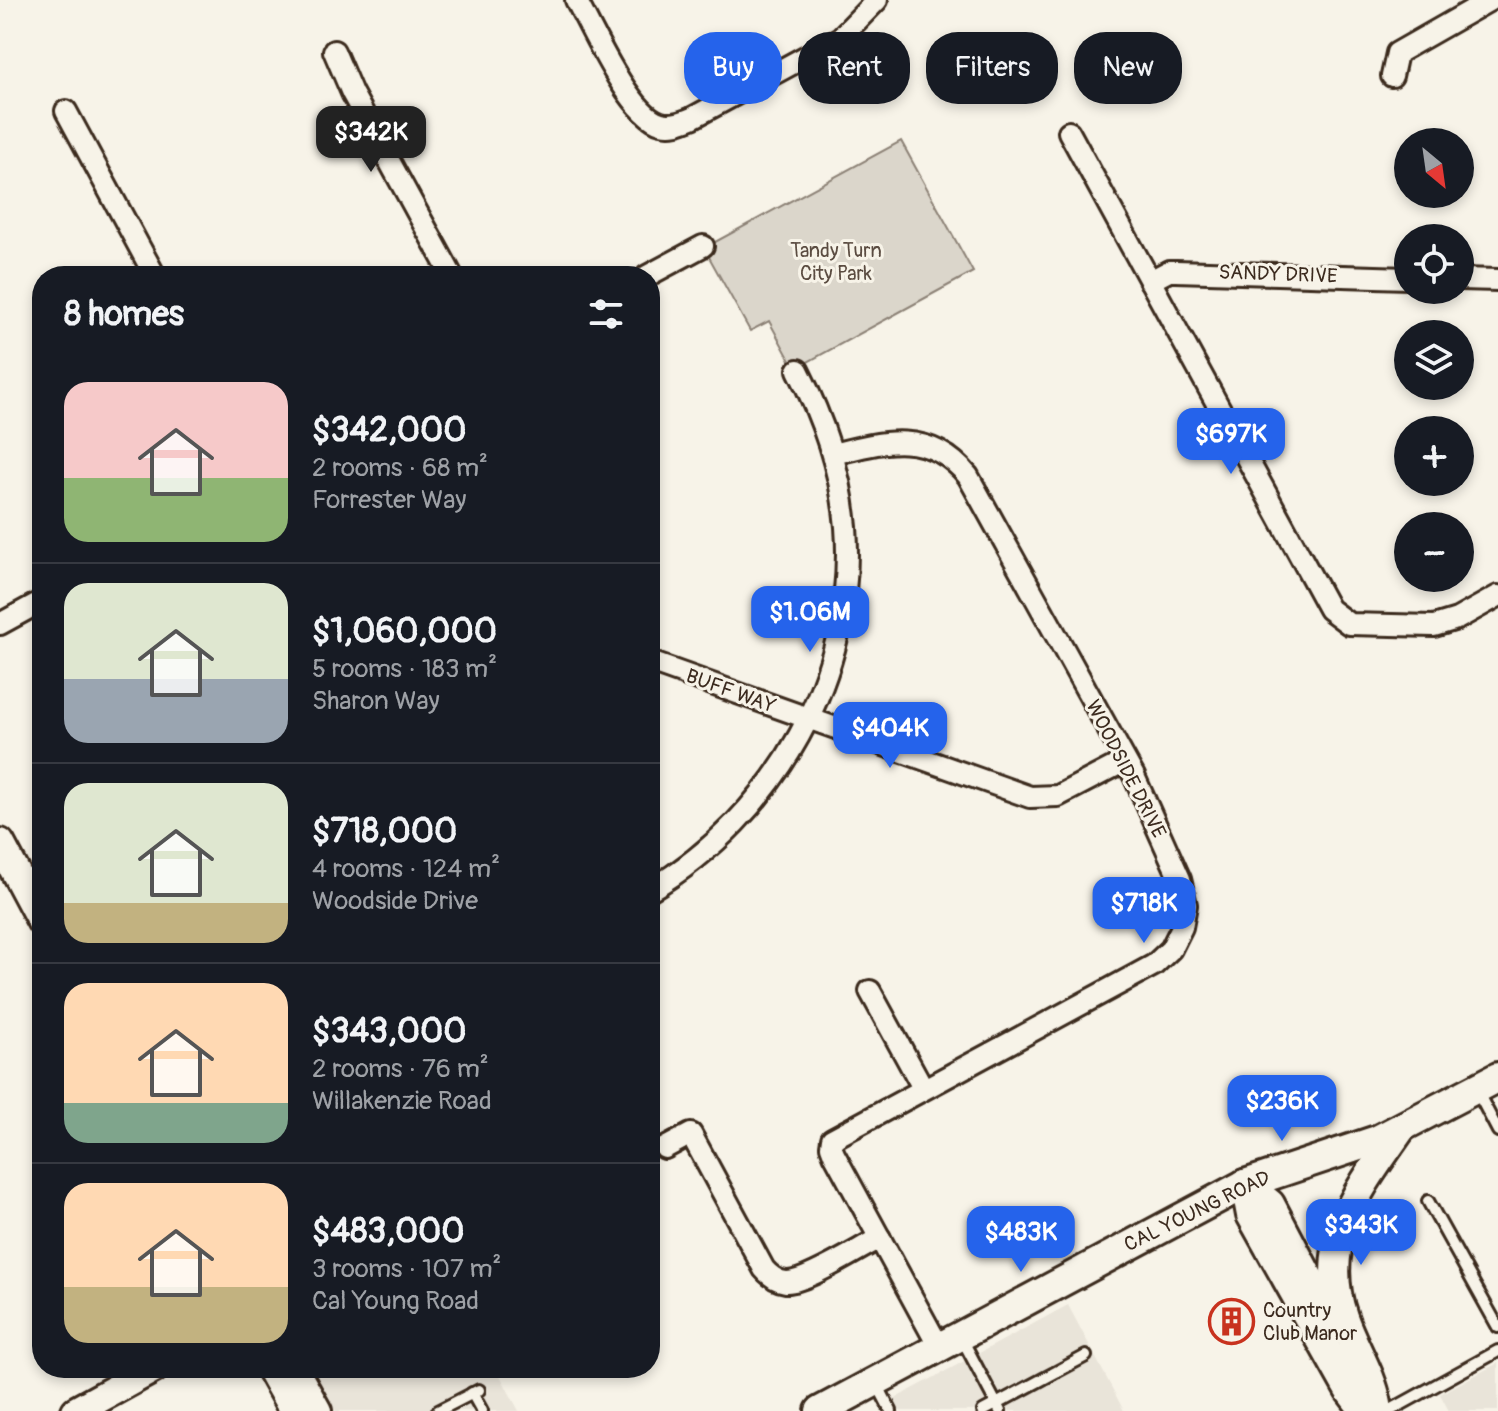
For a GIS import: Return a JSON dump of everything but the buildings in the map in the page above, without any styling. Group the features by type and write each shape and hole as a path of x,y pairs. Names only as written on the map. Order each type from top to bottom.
{"main road":[{"path":"1,849 32,904"},
{"name":"CAL YOUNG ROAD","path":"820,1411 1245,1184 1354,1149 1400,1129 1487,1083"},
{"path":"1377,1409 1372,1380 1340,1308 1335,1286 1335,1255 1342,1224 1350,1207 1400,1129"},
{"path":"1245,1184 1270,1204 1377,1409"},
{"path":"76,1411 136,1378"},
{"path":"276,1378 294,1411"},
{"path":"299,1378 317,1411"}],"street":[{"path":"576,0 633,102 650,118 671,124 692,118 840,38 877,0"},
{"path":"1392,76 1397,53 1490,0"},
{"path":"334,51 352,93 447,266"},
{"path":"66,111 150,266"},
{"path":"1069,132 1324,602 1335,616 1349,624 1441,625 1498,596"},
{"path":"660,269 703,246"},
{"name":"SANDY DRIVE","path":"1150,281 1169,271 1394,278"},
{"path":"1474,279 1498,280"},
{"path":"660,883 704,853 740,818 777,772 809,718 832,657 843,596 846,526 833,454 820,416 798,370"},
{"name":"WOODSIDE DRIVE","path":"833,454 885,442 917,444 944,453 974,485 1125,761 1180,879 1192,930 1154,965 839,1133 831,1142 834,1154 880,1238 950,1341"},
{"path":"0,624 32,606"},
{"name":"BUFF WAY","path":"660,666 1039,798 1068,792 1125,761"},
{"path":"870,991 923,1088"},
{"path":"665,1148 699,1130 764,1269 773,1277 787,1282 803,1279 880,1238"}],"lane":[{"path":"1487,1083 1498,1131"},
{"path":"1428,1201 1498,1327"},
{"path":"950,1341 998,1407"},
{"path":"1377,1409 1498,1351"},
{"path":"983,1411 998,1407 1086,1356"},
{"path":"876,1381 891,1411"},
{"path":"438,1411 475,1391 482,1411"}],"shaded area":[{"path":"1068,1305 1124,1411 899,1411 894,1399"},
{"path":"1498,1363 1498,1411 1449,1411 1440,1394"},
{"path":"317,1378 501,1378 519,1411 335,1411"}],"green space":[{"name":"Tandy Turn City Park","path":"901,141 973,272 795,369 769,321 750,331 704,248"}],"place":[{"name":"Country Club Manor","path":"1232,1321"}]}
